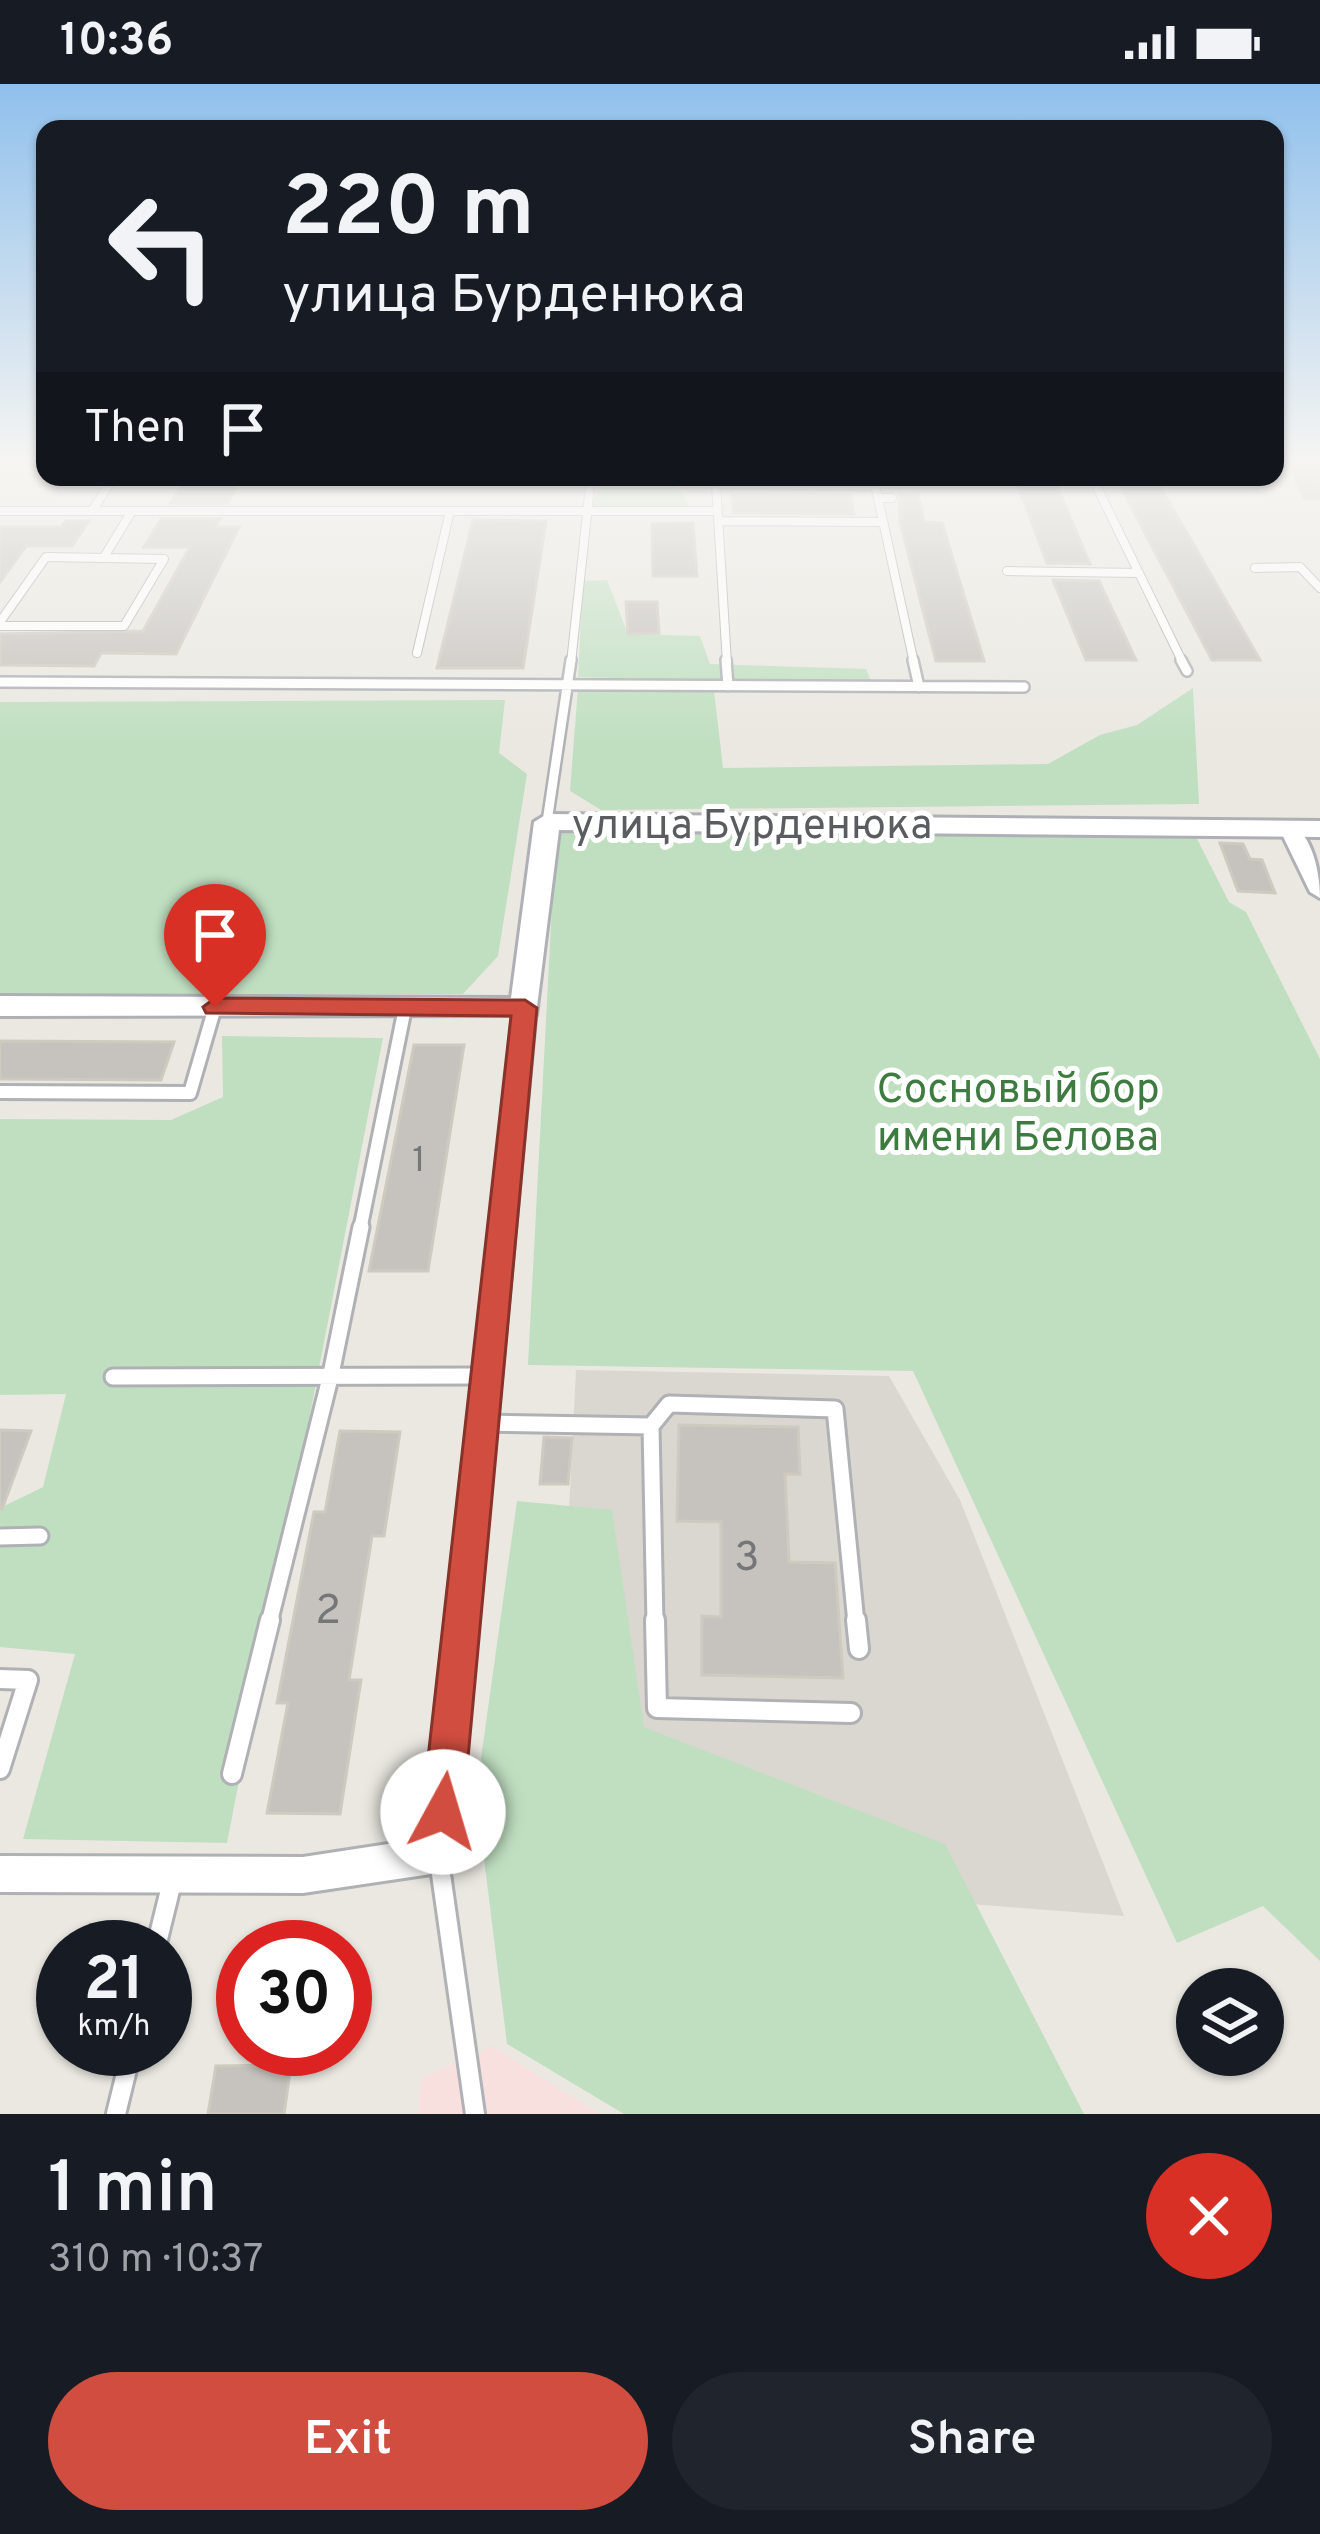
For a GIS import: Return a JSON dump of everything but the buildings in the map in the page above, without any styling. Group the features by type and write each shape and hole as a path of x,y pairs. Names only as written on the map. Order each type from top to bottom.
{"street":[{"name":"улица Бурденюка","path":"525,1008 547,822 1320,829"},
{"path":"1289,828 1320,892"},
{"path":"0,1006 525,1008 438,1856 303,1875 0,1874"}],"lane":[{"path":"417,653 440,555"},
{"path":"547,822 582,555"},
{"path":"720,555 728,686"},
{"path":"890,555 920,687"},
{"path":"1130,555 1187,671"},
{"path":"46,557 164,559 124,626 0,624 46,557"},
{"path":"1255,568 1300,568 1320,588"},
{"path":"1007,571 1139,573"},
{"path":"0,682 1024,687"},
{"path":"0,1092 190,1093 215,1007"},
{"path":"232,1774 331,1374 405,1007"},
{"path":"113,1377 487,1376"},
{"path":"850,1713 657,1708 651,1426 669,1404 835,1409 859,1649"},
{"path":"482,1424 651,1426"},
{"path":"0,1537 40,1536"},
{"path":"0,1679 28,1680 0,1768"},
{"path":"438,1856 476,2114"},
{"path":"162,1920 173,1875"},
{"path":"116,2114 125,2076"}],"shaded area":[{"path":"576,1370 889,1376 960,1500 1124,1916 551,1871"},
{"path":"492,2046 600,2114 418,2114 421,2078"}],"green space":[{"path":"607,580 628,634 700,636 710,664 866,669 872,684 578,677 583,581"},
{"path":"578,688 714,691 723,768 1048,764 1100,735 1137,725 1193,688 1199,804 601,810 570,791"},
{"path":"505,700 499,753 527,774 498,956 463,994 0,994 0,702"},
{"name":"Сосновый бор имени Белова","path":"556,829 1193,831 1229,902 1246,912 1320,1059 1320,1961 1263,1906 1177,1943 913,1371 528,1365"},
{"path":"222,1036 383,1038 227,1843 23,1839 75,1654 0,1647 0,1508 43,1487 66,1394 0,1395 0,1119 171,1120 223,1097"},
{"path":"517,1501 612,1510 644,1727 945,1844 1084,2114 624,2114 507,2044 476,1794"}],"route":[{"path":"215,1007 525,1008 443,1812"}]}
